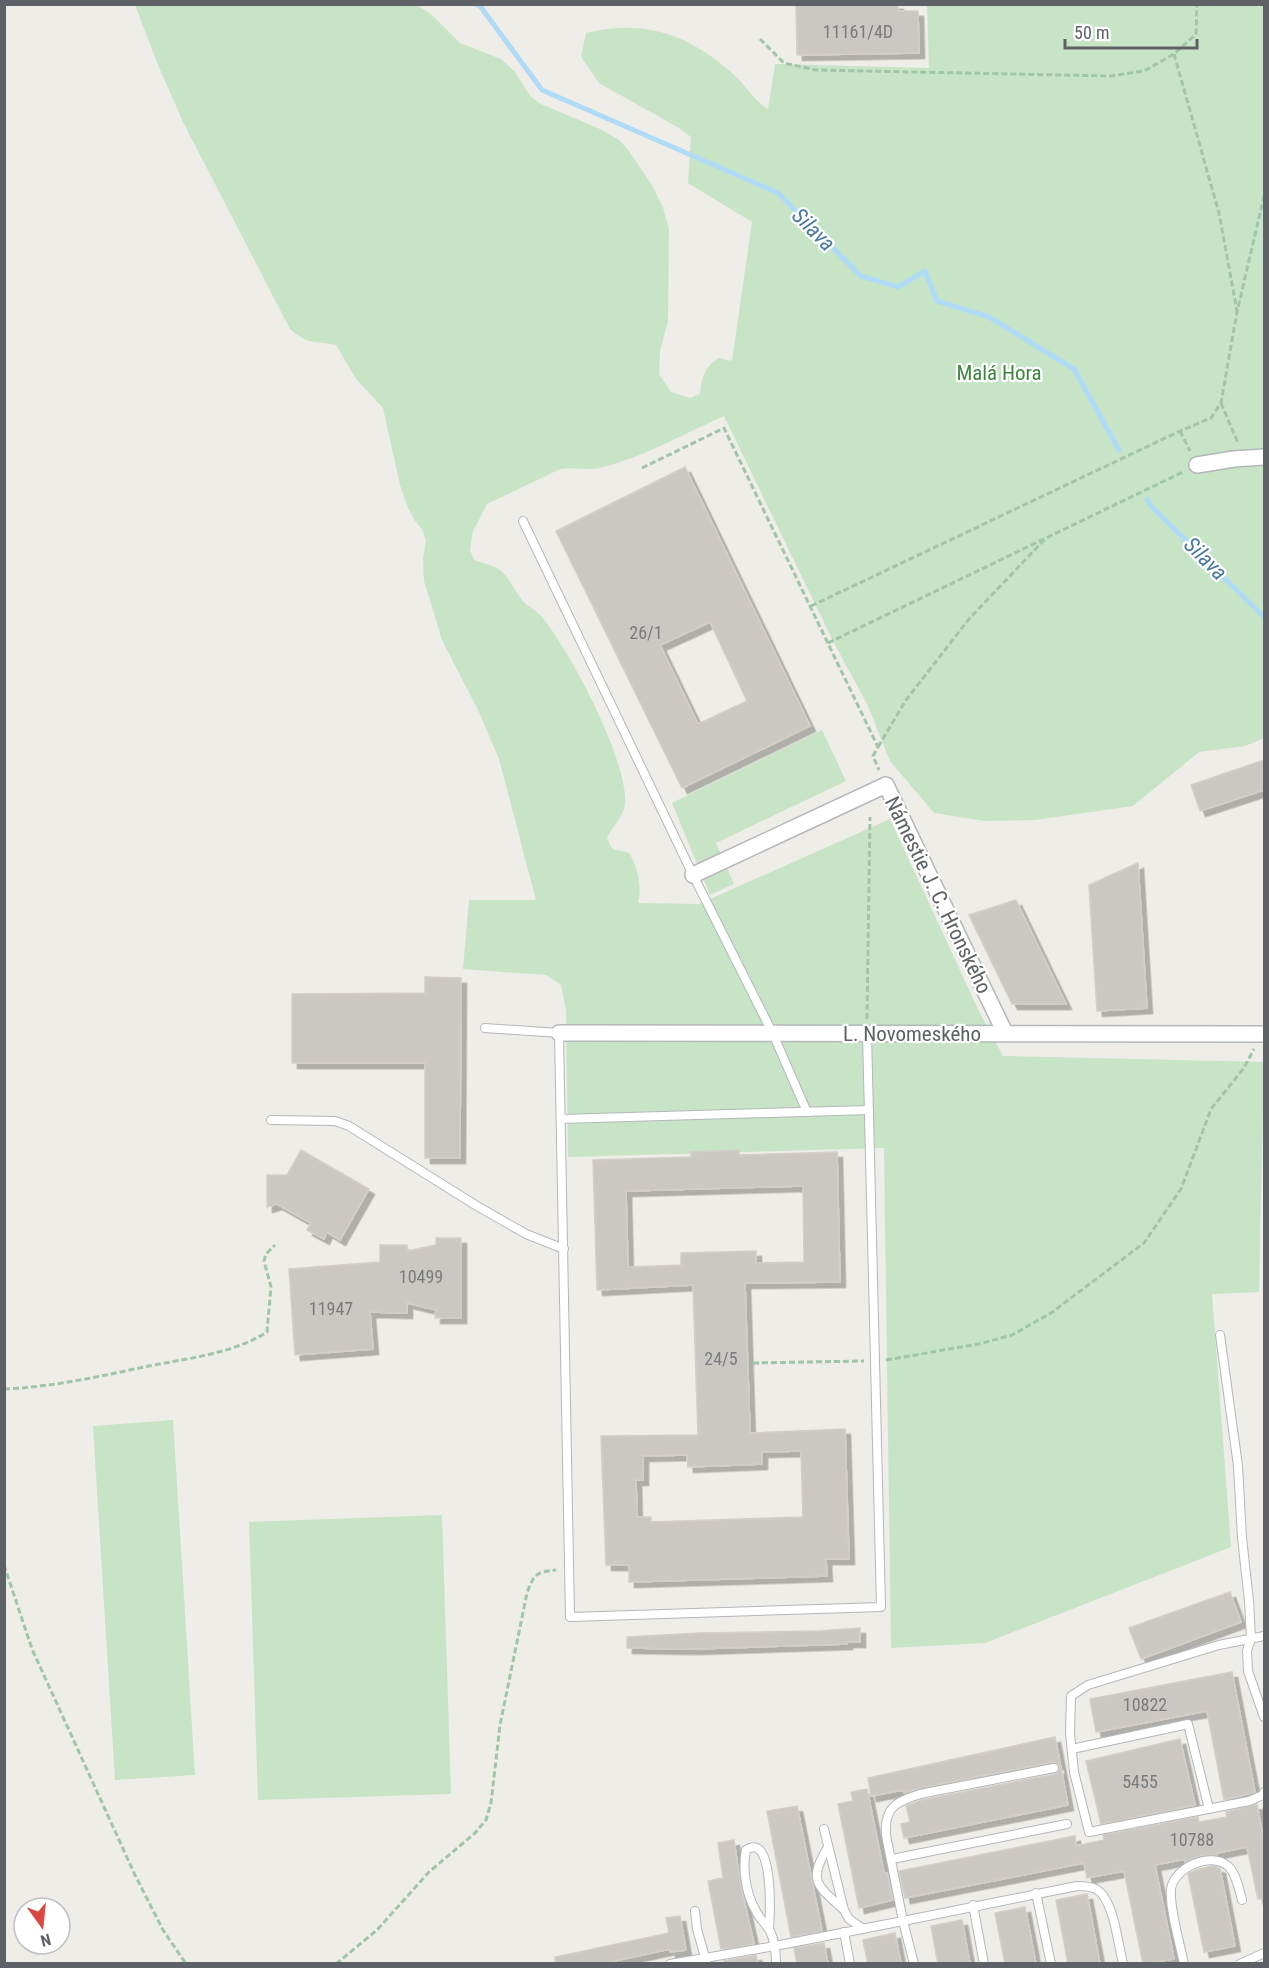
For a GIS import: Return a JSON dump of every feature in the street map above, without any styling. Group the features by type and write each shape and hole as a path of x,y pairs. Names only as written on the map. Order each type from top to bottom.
{"street":[{"path":"1197,465 1264,457"},
{"name":"Námestie J. C. Hronského","path":"693,876 886,785 1005,1033"},
{"name":"L. Novomeského","path":"559,1033 1264,1034"}],"lane":[{"path":"522,521 693,876 773,1034 807,1112"},
{"path":"485,1028 559,1033 570,1617 881,1607 867,1035"},
{"path":"561,1119 869,1110"},
{"path":"272,1120 335,1121 350,1126 477,1206 526,1234 564,1249"},
{"path":"1220,1335 1238,1466 1251,1638 1247,1651 1248,1671 1264,1717"},
{"path":"1264,1636 1219,1645 1088,1685 1071,1696 1074,1772 1089,1832 1249,1801 1263,1795 1264,1792"},
{"path":"1072,1749 1188,1724 1209,1809"},
{"path":"914,1964 886,1835 885,1821 889,1812 899,1801 920,1794 1054,1768"},
{"path":"892,1859 1067,1824"},
{"path":"824,1829 844,1910 849,1919 862,1928"},
{"path":"769,1928 771,1899 765,1860 762,1851 752,1846 746,1850 744,1858 749,1896 756,1912 769,1928 775,1946 776,1964"},
{"path":"828,1847 817,1869 817,1879 821,1888 844,1910"},
{"path":"1184,1964 1171,1890 1174,1880 1183,1870 1192,1864 1220,1861 1229,1866 1242,1900"},
{"path":"670,1964 707,1960 1077,1886 1094,1888 1104,1895 1109,1904 1123,1964"},
{"path":"1036,1893 1050,1964"},
{"path":"973,1905 984,1964"},
{"path":"695,1911 697,1929 707,1960"},
{"path":"844,1932 850,1964"},
{"path":"1240,1964 1264,1953"}],"path":[{"path":"760,39 784,63 816,69 1110,76 1144,72 1174,54 1196,34 1197,4"},
{"path":"1174,54 1219,213 1237,312"},
{"path":"811,606 1211,418 1221,403 1237,312 1264,196"},
{"path":"1221,403 1245,458"},
{"path":"642,468 723,429 878,747"},
{"path":"828,643 1197,465 1180,431"},
{"path":"886,785 873,756 906,700 969,619 1047,537"},
{"path":"867,1035 870,817"},
{"path":"979,1344 1012,1335 1051,1313 1144,1243 1181,1189 1211,1109 1245,1068 1255,1047"},
{"path":"4,1389 69,1383 221,1352 250,1343 267,1332 272,1287 264,1261 275,1245"},
{"path":"4,1564 32,1649 135,1875 163,1930 186,1964"},
{"path":"336,1964 377,1930 429,1872 475,1833 486,1820 491,1803 500,1725 527,1593 533,1576 542,1572 569,1568"}],"green space":[{"name":"Malá Hora","path":"135,5 417,5 432,15 460,43 501,59 515,72 530,96 541,104 600,129 619,140 652,185 663,208 669,229 668,320 660,352 659,374 671,392 690,398 700,394 705,373 714,361 719,358 732,361 752,222 688,183 691,137 599,83 581,57 586,33 607,29 646,29 681,40 699,48 737,77 768,109 775,64 929,68 927,5 1264,5 1264,738 1245,746 1199,752 1133,806 1035,820 985,821 934,813 890,761 868,706 833,641 724,416 647,452 615,464 594,469 558,470 487,504 473,531 470,550 474,560 500,570 522,600 542,617 582,680 618,762 624,786 625,805 607,837 612,848 629,853 632,859 639,884 638,903 699,904 890,819 977,1007 1003,1056 1264,1062 1259,1292 1212,1294 1231,1547 985,1643 891,1648 884,1148 568,1157 566,1010 561,985 546,975 463,969 469,900 536,900 499,759 479,712 442,640 424,581 423,559 426,541 422,529 408,508 400,485 383,408 356,379 336,345 312,342 290,329 184,124"},
{"path":"822,730 846,781 716,843 734,884 710,895 672,803"},
{"path":"173,1420 195,1775 115,1780 93,1426"},
{"path":"442,1515 451,1794 258,1800 249,1522"}],"building":[{"path":"796,4 898,4 898,11 918,11 919,53 797,55"},
{"path":"685,467 810,726 682,788 556,531","holes":["710,622 747,701 698,724 660,645"]},
{"path":"1264,760 1264,790 1200,811 1191,785"},
{"path":"1138,863 1147,1008 1097,1011 1089,885"},
{"path":"1016,900 1066,1004 1012,1004 969,915"},
{"path":"425,977 461,978 460,1158 425,1158 425,1063 292,1063 292,994 425,993"},
{"path":"301,1150 369,1189 340,1240 327,1232 324,1239 307,1230 311,1223 277,1204 267,1207 267,1175 287,1175"},
{"path":"739,1150 739,1155 837,1152 840,1282 745,1283 750,1433 845,1429 849,1559 826,1559 827,1576 629,1582 629,1565 606,1565 601,1436 698,1435 693,1285 597,1290 593,1160 691,1157 691,1152","holes":["803,1186 804,1262 756,1263 756,1251 681,1253 681,1265 628,1267 626,1191","801,1451 803,1517 651,1522 651,1517 637,1517 636,1480 643,1480 643,1456 687,1455 688,1467 762,1464 762,1452"]},
{"path":"436,1238 461,1238 461,1318 435,1318 436,1310 407,1303 407,1313 370,1312 373,1349 295,1355 289,1269 380,1262 380,1245 407,1245 408,1251 436,1245"},
{"path":"1230,1592 1241,1622 1141,1659 1129,1628"},
{"path":"860,1628 860,1642 847,1642 847,1644 694,1649 627,1648 627,1637"},
{"path":"1232,1672 1255,1792 1224,1800 1207,1711 1096,1732 1090,1699"},
{"path":"1055,1737 1068,1805 904,1838 901,1824 910,1822 906,1806 922,1800 1055,1774 1060,1767 1053,1762 919,1788 904,1793 903,1790 871,1796 868,1778"},
{"path":"1180,1739 1195,1805 1101,1824 1086,1761"},
{"path":"867,1789 884,1873 887,1873 893,1900 859,1908 838,1804 853,1801 851,1792"},
{"path":"1257,1804 1264,1843 1264,1899 1258,1899 1247,1847 1217,1853 1217,1855 1201,1855 1185,1862 1185,1859 1155,1865 1174,1959 1143,1964 1124,1871 1087,1878 1084,1863 905,1898 899,1871 1075,1836 1076,1846 1104,1840 1103,1835 1198,1817 1199,1822 1227,1817 1226,1812"},
{"path":"797,1806 822,1931 791,1937 767,1811"},
{"path":"734,1840 740,1882 754,1944 721,1949 708,1881 723,1878 718,1843"},
{"path":"1212,1866 1220,1868 1235,1946 1204,1952 1188,1874"},
{"path":"1087,1894 1100,1964 1068,1964 1056,1900"},
{"path":"1025,1907 1036,1964 1005,1964 995,1913"},
{"path":"680,1916 686,1950 670,1952 670,1949 601,1964 556,1964 555,1957 669,1933 666,1918"},
{"path":"962,1920 970,1964 938,1964 931,1926"},
{"path":"895,1933 901,1964 868,1964 863,1940"},
{"path":"824,1943 828,1964 797,1964 794,1948"},
{"path":"756,1955 758,1964 724,1964 724,1961"}],"waterway":[{"name":"Silava","path":"476,4 480,6 542,90 778,193 861,276 898,287 925,271 937,301 989,317 1074,369 1119,450"},
{"name":"Silava","path":"1147,499 1150,505 1264,617"}]}
